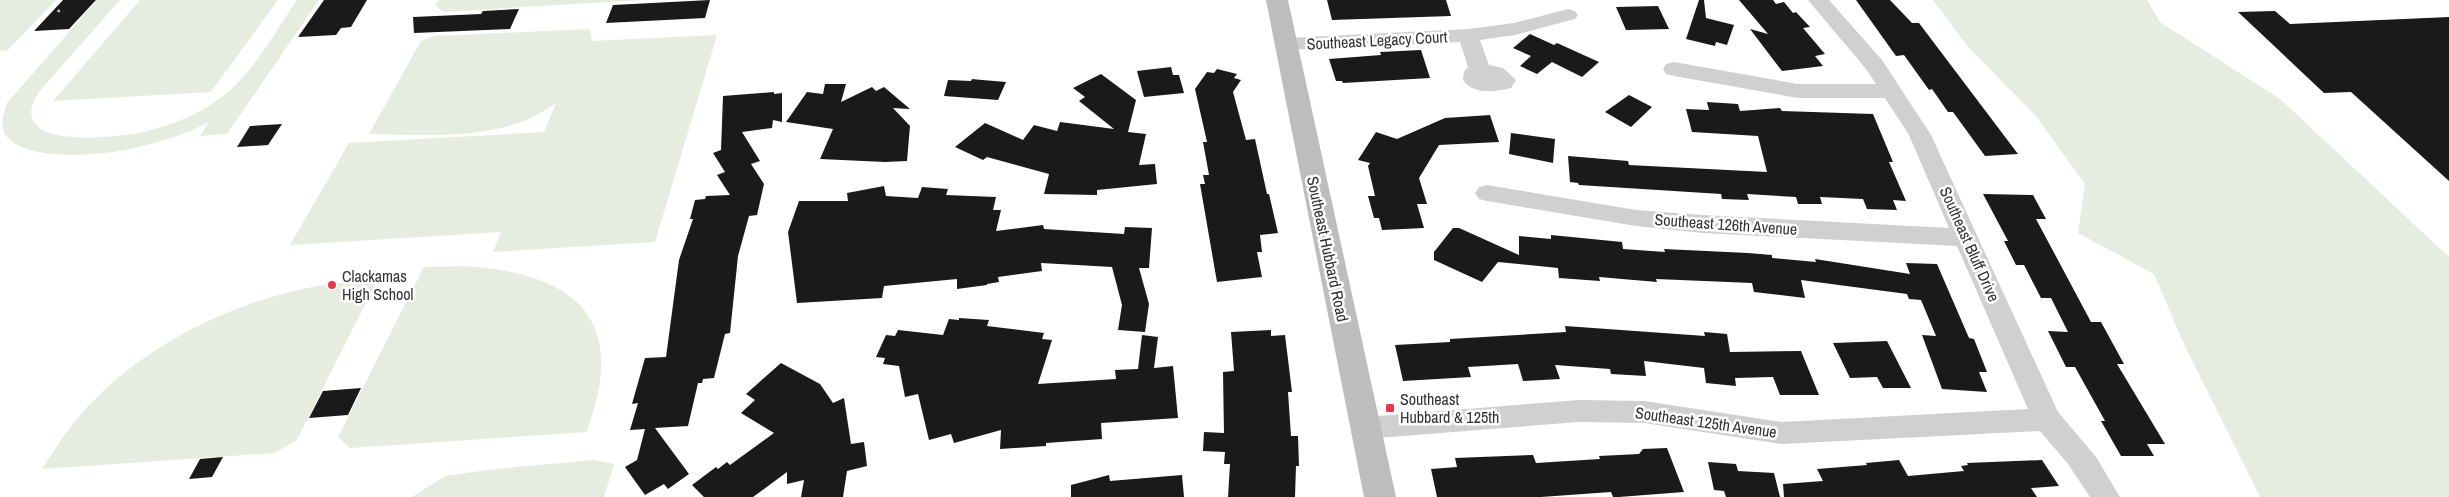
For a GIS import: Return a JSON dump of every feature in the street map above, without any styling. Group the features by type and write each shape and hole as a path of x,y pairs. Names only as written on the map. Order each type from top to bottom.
{"main road":[{"name":"Southeast Hubbard Road","path":"1277,0 1380,497"}],"street":[{"name":"Southeast Bluff Drive","path":"1818,0 1874,65 1920,135 2047,419 2074,448 2096,479 2105,497"},
{"name":"Southeast Legacy Court","path":"1286,44 1468,36 1515,29 1568,15"},
{"name":"Southeast Legacy Court","path":"1468,36 1480,69"},
{"path":"1674,70 1746,84 1798,91 1832,93 1892,91"},
{"name":"Southeast 126th Avenue","path":"1487,193 1564,207 1684,222 1967,238"},
{"name":"Southeast 125th Avenue","path":"1365,428 1579,411 1644,412 1685,417 1733,428 1782,433 2047,419"}],"shaded area":[{"path":"0,0 56,0 8,50 0,51"},
{"path":"97,0 120,0 39,92 31,111 35,124 47,132 85,138 125,135 158,128 194,114 210,105 237,84 259,57 297,0 319,0 227,134 200,136 209,122 147,145 112,152 79,155 42,153 26,149 13,142 4,132 2,125 7,103"},
{"path":"140,0 278,0 211,92 53,101"},
{"path":"439,0 643,0 443,12 435,5"},
{"path":"1933,0 2147,0 2160,22 2280,99 2449,257 2449,497 2260,497 2184,344 2154,274 2078,233 2085,184 2036,116 1968,47"},
{"path":"590,29 592,41 717,35 655,242 493,252 501,232 290,245 349,143 544,132 556,103 535,116 513,124 466,134 369,134 421,41 433,36"},
{"path":"462,266 489,268 540,280 562,291 580,305 593,325 600,349 599,387 587,432 350,448 338,437 424,267"},
{"path":"377,281 297,440 274,453 42,469 71,426 105,389 130,368 187,332 217,317 280,295 312,287"},
{"path":"594,460 614,464 604,497 412,497 445,476 495,469"}],"building":[{"path":"63,0 96,0 69,29 34,31"},
{"path":"324,0 367,0 351,27 341,28 336,35 298,37"},
{"path":"710,0 705,18 606,23 613,5"},
{"path":"1327,0 1446,0 1451,16 1332,20"},
{"path":"1699,0 1704,0 1706,18 1734,25 1727,45 1716,42 1715,46 1686,39"},
{"path":"1739,0 1773,0 1776,4 1784,2 1793,13 1796,12 1810,27 1803,28 1825,54 1815,56 1823,66 1782,71 1750,29 1768,34"},
{"path":"1856,0 1890,0 1912,23 1919,23 2018,154 1985,156 1953,112 1948,112 1932,89 1929,90 1904,55 1896,56"},
{"path":"1658,6 1669,29 1626,30 1616,7"},
{"path":"519,9 510,29 414,33 413,17 481,14 483,11"},
{"path":"2275,11 2290,24 2449,17 2449,181 2351,92 2324,93 2238,12"},
{"path":"1530,34 1554,45 1557,43 1599,62 1582,77 1552,62 1537,74 1520,66 1531,56 1513,48"},
{"path":"1421,50 1430,78 1343,83 1342,81 1336,81 1329,59 1381,55 1380,52"},
{"path":"1171,67 1173,75 1179,75 1184,93 1144,97 1137,71"},
{"path":"1217,69 1237,74 1234,78 1241,80 1233,92 1246,140 1255,139 1278,233 1260,235 1262,252 1257,252 1262,277 1217,282 1200,184 1205,184 1203,175 1209,175 1203,142 1207,142 1195,89 1207,72 1214,73"},
{"path":"1101,74 1136,100 1128,132 1146,134 1139,165 1155,164 1157,184 1097,190 1097,195 1044,194 1049,174 987,157 983,160 955,147 985,123 1023,140 1034,125 1057,131 1060,122 1114,129 1079,101 1085,97 1073,88"},
{"path":"972,79 1006,82 998,100 944,96 948,80 971,81"},
{"path":"825,84 846,84 841,102 872,87 876,91 884,87 910,109 893,108 910,126 907,161 885,162 820,159 833,129 786,122 807,92 823,94"},
{"path":"774,92 774,94 782,93 782,122 773,120 772,128 742,132 760,161 751,164 764,184 757,215 749,216 738,256 730,333 725,334 714,378 703,379 702,383 698,383 688,426 655,428 689,474 668,489 664,484 645,495 625,467 637,460 645,429 630,430 638,403 632,404 645,358 666,357 679,260 693,219 690,219 695,200 705,199 706,196 730,195 717,175 725,172 713,153 721,150 723,96"},
{"path":"1629,95 1652,107 1631,127 1605,112"},
{"path":"1707,102 1738,104 1740,111 1780,108 1782,111 1873,114 1893,162 1889,162 1906,201 1893,200 1897,210 1867,209 1863,199 1820,197 1822,204 1798,204 1796,197 1747,194 1749,200 1722,199 1721,194 1579,185 1578,183 1570,182 1568,156 1628,161 1629,165 1767,172 1758,136 1692,132 1686,109 1709,110"},
{"path":"1490,115 1499,142 1439,145 1419,178 1427,204 1417,204 1424,228 1382,230 1379,218 1374,218 1368,196 1375,196 1368,166 1370,163 1358,160 1376,132 1397,139 1445,118"},
{"path":"282,124 268,145 237,147 250,126"},
{"path":"1511,133 1555,139 1553,163 1509,154"},
{"path":"884,186 886,196 918,198 922,187 948,189 946,195 996,197 993,210 1001,210 996,231 1043,225 1044,229 1124,234 1125,227 1152,228 1149,268 1139,268 1149,304 1145,332 1118,330 1122,305 1112,267 1041,263 1042,271 998,277 999,282 987,285 957,289 957,279 884,286 882,298 797,303 788,232 799,201 848,201 847,193"},
{"path":"1983,194 2033,195 2046,219 2036,219 2091,322 2101,322 2124,364 2117,364 2165,444 2147,444 2154,456 2121,456 2101,421 2105,421 2075,367 2066,367 2048,331 2068,332 2051,298 2041,298 2024,265 2016,265 2004,241 2008,241"},
{"path":"1453,228 1459,228 1519,255 1519,236 1551,239 1551,235 1622,242 1623,249 1665,252 1664,249 1772,255 1772,258 1816,262 1815,259 1910,274 1906,263 1937,264 1969,338 1974,339 1987,372 1979,372 1987,392 1942,389 1922,335 1936,336 1921,300 1909,299 1907,294 1801,280 1805,298 1754,292 1752,283 1656,279 1657,282 1599,277 1600,281 1559,278 1558,268 1498,262 1482,282 1434,260 1434,252"},
{"path":"959,318 989,320 987,326 1044,333 1042,339 1052,340 1038,384 1116,379 1115,370 1138,369 1142,335 1158,337 1154,368 1173,366 1178,418 1101,423 1102,439 1046,443 1046,446 1000,449 1001,430 954,443 951,434 929,440 918,394 905,397 899,366 883,364 885,358 876,357 886,335 895,336 898,330 943,335 949,319 959,320"},
{"path":"1565,326 1705,336 1704,332 1727,334 1730,352 1801,351 1819,395 1780,395 1773,377 1735,378 1736,386 1706,383 1704,368 1644,361 1646,376 1611,374 1610,369 1555,365 1560,379 1523,381 1518,364 1468,367 1471,377 1403,381 1395,345 1450,342 1450,339 1566,332"},
{"path":"1271,330 1271,336 1285,335 1292,392 1288,392 1291,436 1298,436 1299,466 1296,466 1295,497 1228,497 1230,464 1224,464 1225,452 1203,451 1204,432 1224,433 1223,372 1234,371 1231,332"},
{"path":"1887,341 1911,388 1883,388 1877,377 1850,378 1833,343"},
{"path":"781,363 820,384 833,403 844,398 851,444 864,442 867,466 847,471 843,497 801,497 804,480 787,484 787,472 753,497 704,497 692,485 716,467 718,469 727,462 730,465 774,433 741,413 755,400 746,394"},
{"path":"361,388 348,415 309,418 323,391"},
{"path":"1667,448 1684,492 1619,497 1613,497 1611,492 1541,497 1437,497 1431,469 1457,467 1455,458 1533,455 1536,463 1600,459 1599,456 1639,454 1643,449"},
{"path":"223,457 212,477 189,479 200,459"},
{"path":"1899,460 1908,476 1964,471 1961,466 1968,465 1967,463 2042,460 2059,486 2031,488 2037,497 1784,497 1783,484 1823,481 1817,469"},
{"path":"1708,462 1736,464 1738,471 1774,473 1780,497 1726,497 1724,491 1714,490"},
{"path":"1109,475 1110,481 1182,475 1184,497 1071,497 1071,485"}],"place":[{"name":"Clackamas High School","path":"332,285"},
{"name":"Southeast Hubbard & 125th","path":"1390,408"}]}
